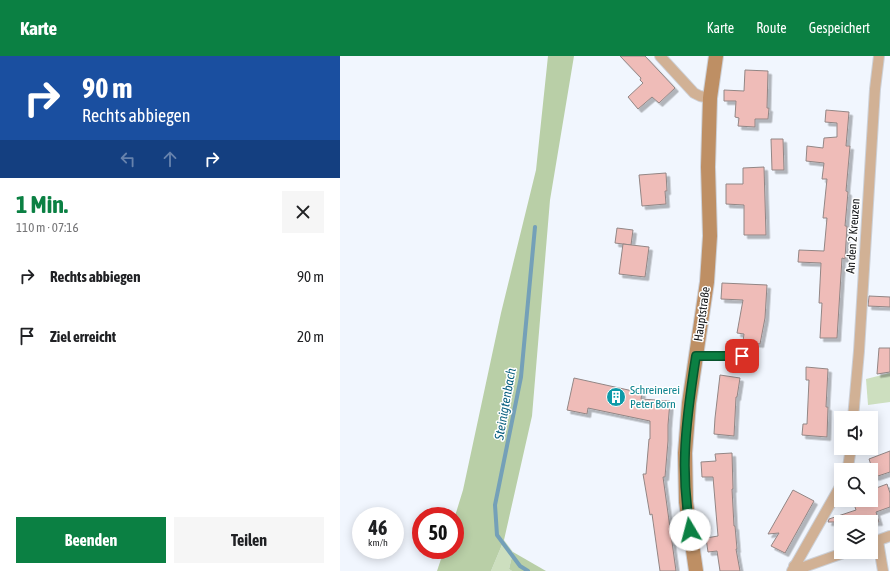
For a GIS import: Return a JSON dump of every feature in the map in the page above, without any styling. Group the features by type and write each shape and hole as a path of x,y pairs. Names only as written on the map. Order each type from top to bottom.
{"main road":[{"name":"Hauptstraße","path":"696,571 686,502 685,453 689,404 707,282 710,236 708,167 710,98 716,56"}],"street":[{"path":"660,56 694,92 700,96 710,98"},
{"name":"An den 2 Kreuzen","path":"854,411 859,351 875,89 879,56"},
{"path":"793,569 834,497"},
{"path":"878,540 890,536"},
{"path":"878,555 883,571"},
{"path":"793,569 804,567 834,556"}],"lane":[{"path":"696,356 742,356"}],"green space":[{"path":"548,56 574,56 550,200 532,416 504,540 491,571 437,571 441,559 464,559 464,507 458,507 463,490 501,313 536,170"},
{"path":"890,373 890,402 868,405 866,379"},
{"path":"504,540 513,552 509,569 512,571 491,571"},
{"path":"513,552 546,571 512,571 509,569"}],"building":[{"path":"620,56 645,56 675,88 659,103 652,97 638,109 628,97 643,83 640,80 641,78"},
{"path":"745,70 768,71 768,119 755,119 755,127 738,126 739,118 735,117 736,101 724,101 724,90 744,91"},
{"path":"826,110 849,112 846,146 850,146 846,191 848,192 845,226 847,226 845,259 842,258 837,338 820,338 822,303 819,303 821,263 798,262 799,250 824,251 827,218 823,218 827,179 822,179 824,163 806,161 807,146 823,148 824,138 837,137 837,123 825,122"},
{"path":"771,139 783,139 784,170 772,170"},
{"path":"764,167 766,235 744,235 744,205 726,204 726,184 743,184 743,168"},
{"path":"666,173 666,204 642,206 639,175"},
{"path":"617,228 633,230 631,245 615,243"},
{"path":"623,244 649,247 645,277 619,274"},
{"path":"722,283 767,285 765,318 760,344 743,341 744,334 737,333 743,300 721,299"},
{"path":"869,296 890,297 890,307 868,306"},
{"path":"879,348 890,348 890,372 877,374"},
{"path":"806,367 828,369 826,407 828,407 827,437 802,435 803,424 807,424 809,380 806,380"},
{"path":"720,375 740,378 736,397 734,436 714,434"},
{"path":"574,378 642,393 641,399 670,401 665,477 663,477 676,571 660,571 652,514 650,515 643,474 646,474 650,439 650,421 588,408 587,414 567,410"},
{"path":"890,451 890,472 878,476 878,463 870,463 869,459"},
{"path":"732,453 734,526 740,571 720,571 717,551 708,552 706,538 718,536 713,477 702,477 701,462 716,461 715,454"},
{"path":"887,484 890,493 890,507 876,512 877,515 841,515 856,510 855,507 878,507 878,487"},
{"path":"793,490 814,501 785,553 771,546 779,533 768,534"},
{"path":"834,517 834,522 828,522 829,519"}],"waterway":[{"name":"Steinigtenbach","path":"528,571 520,566 497,535 495,505 521,377 535,227"}],"place":[{"name":"Schreinerei Peter Born","path":"616,397"}],"route":[{"path":"690,530 686,502 685,453 689,404 696,356 742,356"}]}
